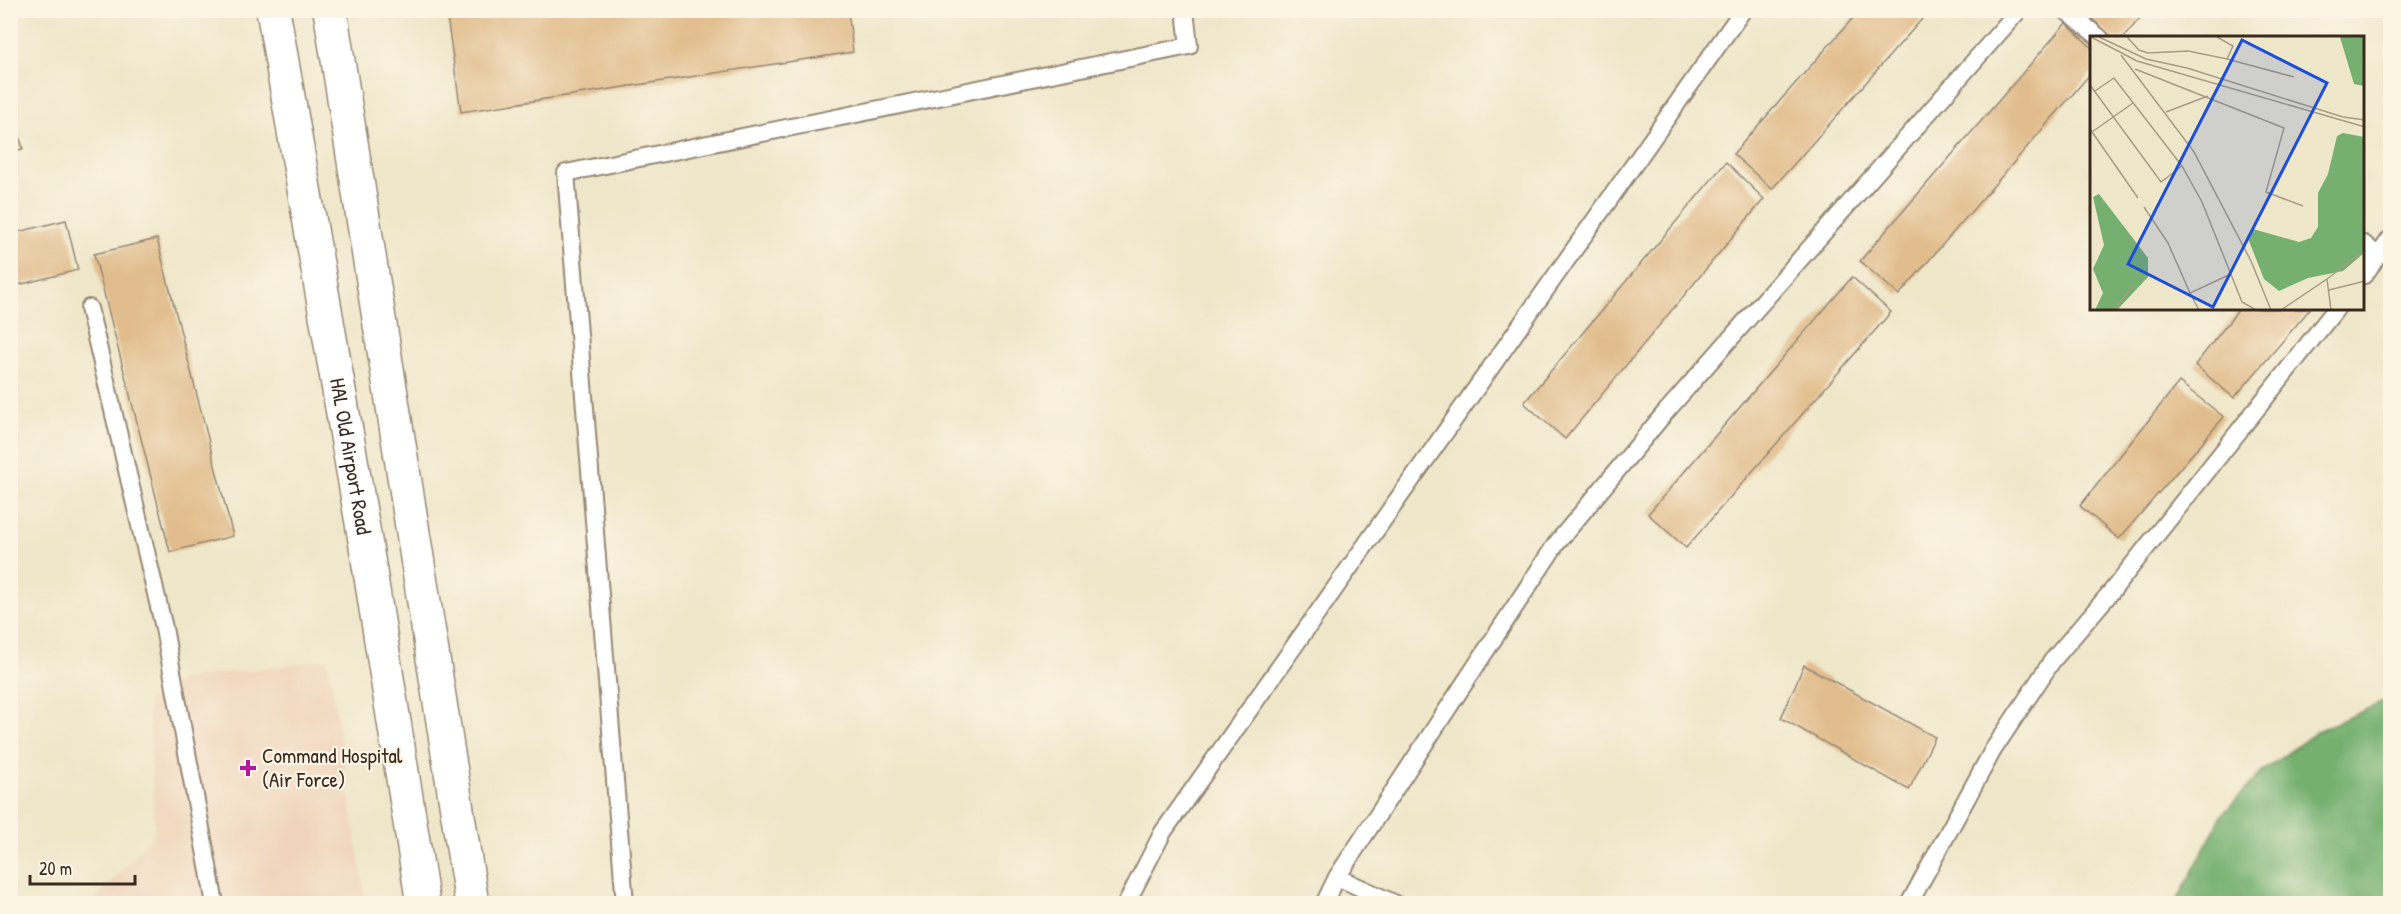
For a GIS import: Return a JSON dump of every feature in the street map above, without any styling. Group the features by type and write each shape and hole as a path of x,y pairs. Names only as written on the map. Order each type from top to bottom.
{"main road":[{"name":"HAL Old Airport Road","path":"273,10 366,546 423,903"},
{"path":"330,10 472,903"}],"lane":[{"path":"625,903 566,173 1189,46 1185,10"},
{"path":"1126,903 1163,832 1743,10"},
{"path":"1324,903 1337,877 1556,544 1664,414 2019,10"},
{"path":"2065,10 2098,36"},
{"path":"2365,274 2391,239"},
{"path":"2365,245 2378,256"},
{"path":"89,308 164,628 215,903"},
{"path":"1909,903 1994,750 2052,661 2111,592 2335,310"},
{"path":"1337,877 1396,903"}],"shaded area":[{"name":"Command Hospital (Air Force)","path":"328,659 366,903 91,904 155,833 148,702 184,679"}],"green space":[{"path":"1620,11 1661,11 1649,17"},
{"path":"2390,699 2390,903 2176,903 2222,815 2264,770 2318,731"}],"building":[{"path":"446,10 848,10 853,52 461,112"},
{"path":"1860,10 1930,10 1772,189 1733,154"},
{"path":"2083,10 2147,10 2125,36 2111,36"},
{"path":"2066,23 2090,46 2090,74 1899,295 1860,261"},
{"path":"10,105 23,149 10,152"},
{"path":"1726,162 1764,199 1565,439 1524,403"},
{"path":"66,220 78,270 10,287 10,234"},
{"path":"157,239 233,536 170,552 94,254"},
{"path":"1852,277 1891,312 1686,548 1648,514"},
{"path":"2238,310 2309,310 2234,398 2195,365"},
{"path":"2179,382 2224,417 2119,539 2080,506"},
{"path":"1804,665 1935,737 1909,790 1781,718"}],"place":[{"name":"Command Hospital (Air Force)","path":"248,768"}]}
